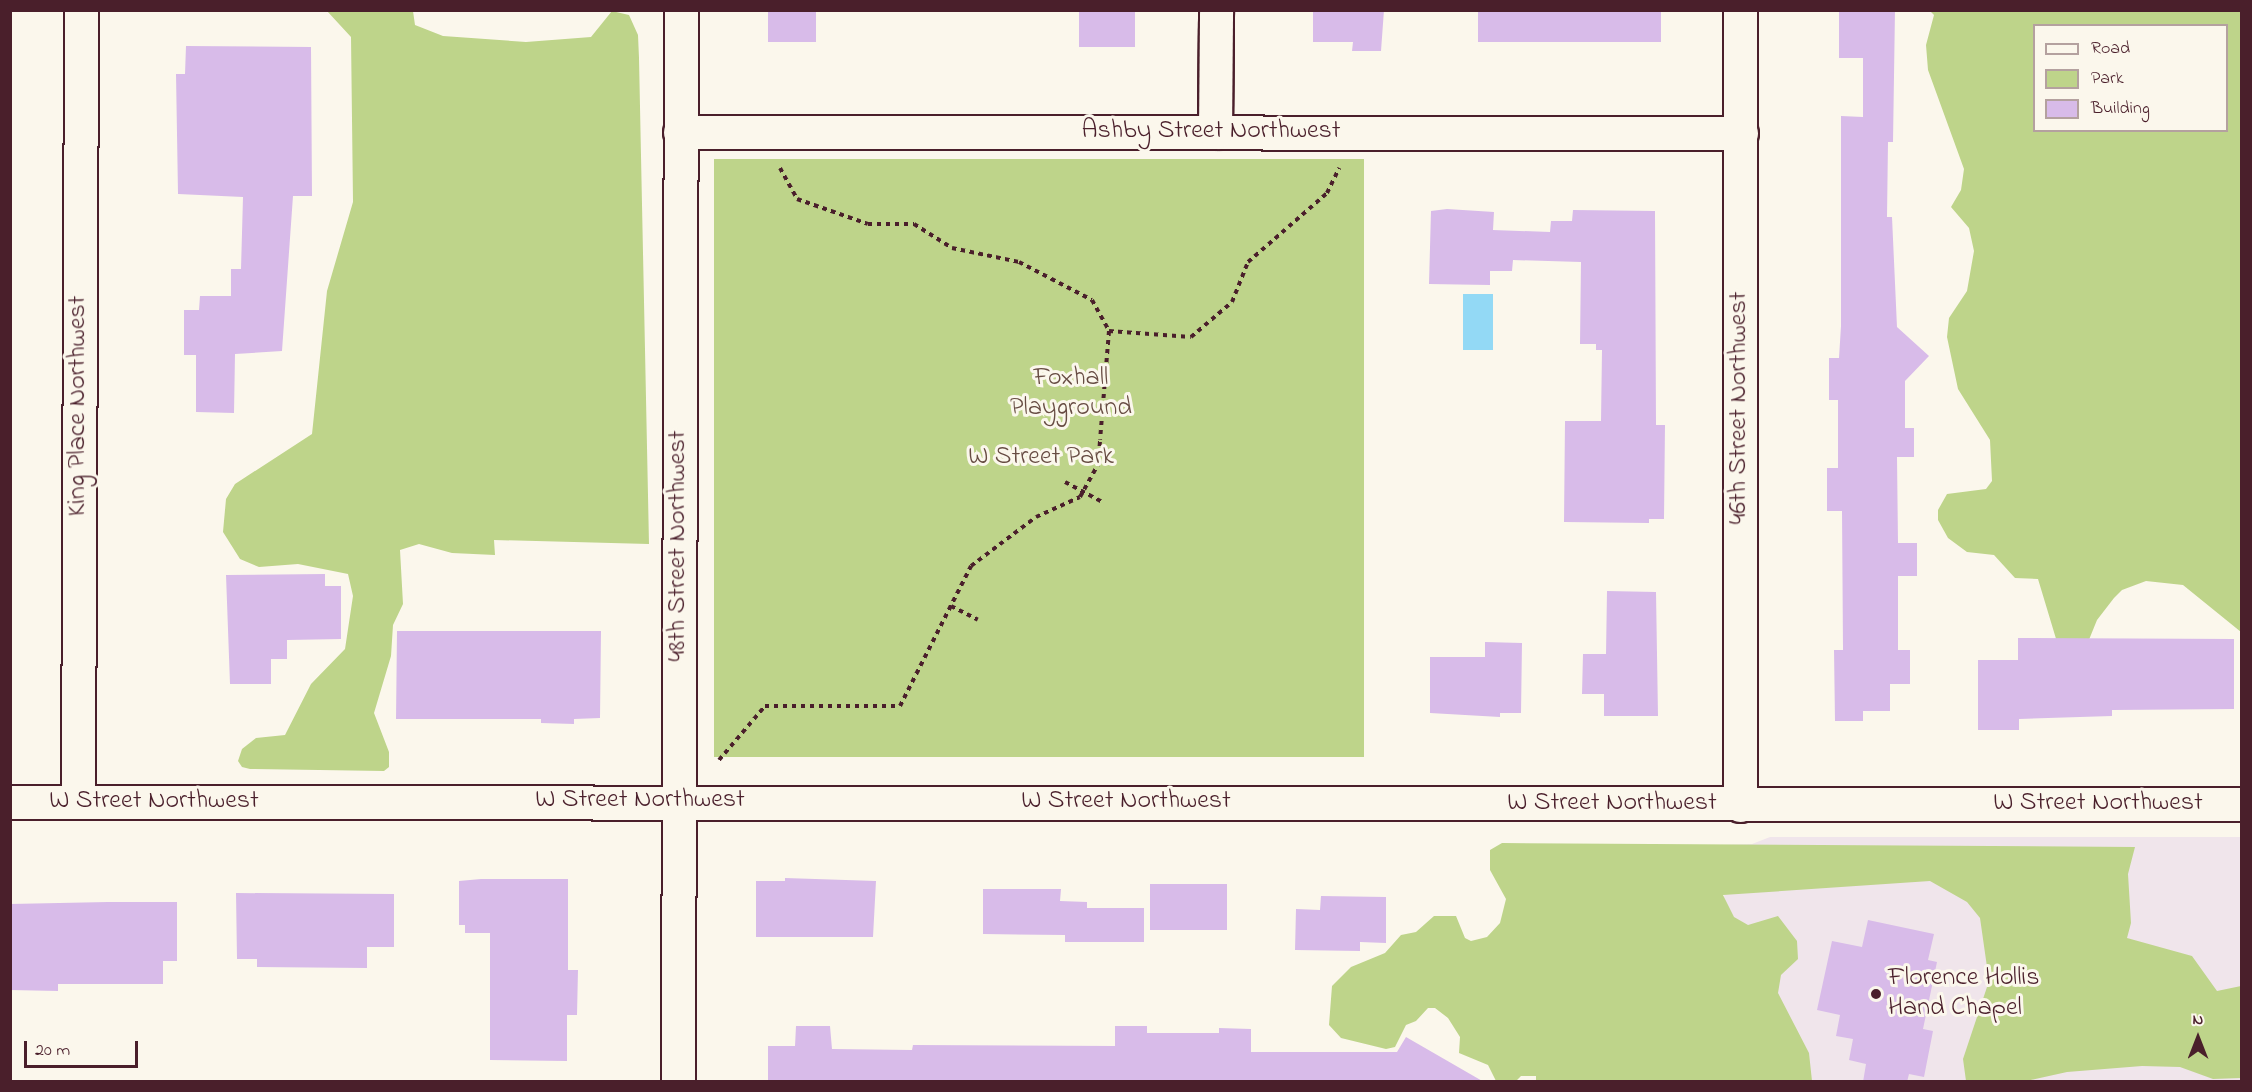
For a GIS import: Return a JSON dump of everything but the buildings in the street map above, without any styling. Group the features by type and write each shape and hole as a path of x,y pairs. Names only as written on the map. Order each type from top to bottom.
{"street":[{"name":"King Place Northwest","path":"78,802 81,10"},
{"name":"48th Street Northwest","path":"678,1082 681,10"},
{"path":"1215,132 1216,10"},
{"name":"46th Street Northwest","path":"1740,10 1740,804"},
{"name":"Ashby Street Northwest","path":"680,132 1741,133"},
{"name":"W Street Northwest","path":"10,802 2241,804"}],"path":[{"path":"719,760 765,706 900,706 971,566 1036,517 1080,497 1083,492 1098,464 1109,331 1092,300 1019,262 952,248 914,224 868,224 797,199 784,181 769,132"},
{"path":"1109,331 1191,337 1232,302 1248,262 1328,193 1356,132"},
{"path":"1065,483 1104,503"},
{"path":"951,606 978,620"}],"shaded area":[{"path":"1770,837 2241,837 2241,1081 1725,1081 1724,845 1752,844"}],"green space":[{"path":"327,11 413,11 415,25 443,36 526,42 591,37 612,11 629,15 638,35 649,544 494,540 495,555 452,553 419,544 400,550 403,604 393,625 391,656 374,713 389,752 389,767 384,771 250,769 242,767 238,761 242,749 256,738 285,735 311,684 345,649 353,596 348,574 298,564 259,567 240,559 223,532 226,499 235,484 312,434 327,291 353,202 351,37"},
{"path":"1930,11 2241,11 2241,632 2183,585 2146,581 2122,590 2114,598 2097,620 2084,652 2060,652 2038,579 2015,578 1994,555 1967,552 1948,538 1938,520 1938,510 1947,494 1986,489 1992,481 1990,440 1958,389 1947,337 1949,318 1967,291 1974,251 1969,228 1951,207 1961,190 1964,169 1928,70 1926,45 1934,15"},
{"name":"W Street Park","path":"714,159 1364,159 1364,757 714,757"},
{"path":"1502,843 2135,847 2128,874 2131,923 2127,938 2192,956 2217,991 2241,986 2241,1078 2213,1079 2180,1067 2142,1066 2067,1072 2026,1081 1966,1081 1963,1059 1989,981 1980,918 1967,902 1930,881 1723,895 1734,917 1748,925 1778,916 1797,941 1798,959 1781,975 1778,993 1809,1053 1812,1081 1536,1082 1536,1076 1521,1076 1516,1081 1496,1081 1488,1065 1459,1053 1460,1037 1448,1018 1435,1008 1428,1008 1416,1021 1406,1025 1395,1047 1386,1049 1341,1038 1329,1025 1332,986 1351,967 1385,953 1401,935 1416,932 1434,916 1456,916 1465,938 1471,941 1487,937 1500,923 1506,899 1490,870 1490,850"}],"water":[{"path":"1463,294 1493,294 1493,350 1463,350"}],"place":[{"name":"Florence Hollis Hand Chapel","path":"1876,994"}],"park label":[{"name":"Foxhall Playground","path":"1071,394"}]}
